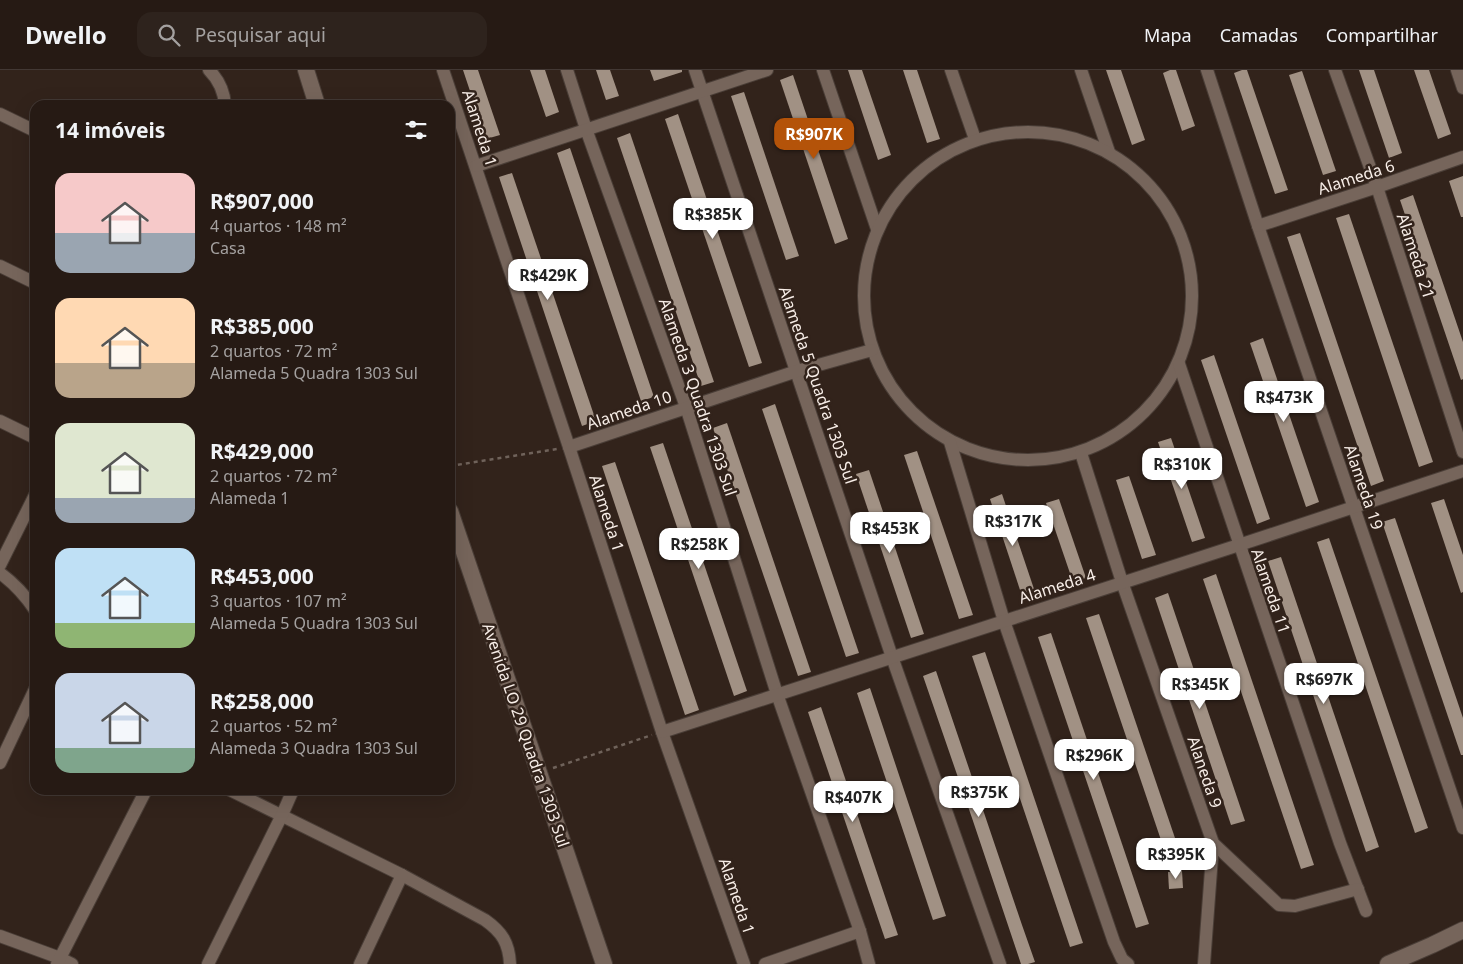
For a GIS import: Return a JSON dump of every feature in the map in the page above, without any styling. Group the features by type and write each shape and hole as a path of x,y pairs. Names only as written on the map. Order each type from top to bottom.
{"street":[{"path":"209,70 217,78 225,100"},
{"path":"306,70 314,100"},
{"name":"Alameda 1","path":"444,70 454,100"},
{"name":"Alameda 3 Quadra 1303 Sul","path":"567,70 586,129 686,407 777,694 860,931 869,964"},
{"name":"Alameda 5 Quadra 1303 Sul","path":"695,70 892,657 1000,964"},
{"path":"476,166 767,70"},
{"path":"823,70 877,228"},
{"path":"951,70 975,139"},
{"path":"1081,70 1109,152"},
{"name":"Alameda 19","path":"1207,70 1258,226 1463,828"},
{"name":"Alameda 21","path":"1335,70 1377,188 1463,452"},
{"path":"1457,70 1463,88"},
{"name":"Alameda 1","path":"455,103 662,732 744,964"},
{"path":"0,114 30,129"},
{"path":"1020,131 1066,135 1109,152 1141,177 1167,208 1184,245 1192,285 1190,325 1178,364 1155,402 1122,433 1082,453 1037,462 992,458 950,442 916,418 890,387 872,350 863,309 865,268 877,228 901,190 934,159 975,139 1020,131"},
{"name":"Alameda 6","path":"1258,226 1377,188 1463,157"},
{"path":"0,266 30,281"},
{"name":"Alameda 10","path":"569,447 797,371 872,350"},
{"name":"Alameda 11","path":"1178,364 1337,834 1366,912"},
{"path":"0,421 30,436"},
{"path":"950,442 1004,621 1114,942 1122,959 1128,964"},
{"name":"Alaneda 9","path":"1082,453 1122,582 1213,843 1204,964"},
{"name":"Alameda 4","path":"662,732 1463,471"},
{"path":"0,565 30,505"},
{"name":"Avenida LO 29 Quadra 1303 Sul","path":"455,526 605,962"},
{"path":"0,573 21,591 30,603"},
{"path":"0,762 30,701"},
{"path":"58,961 143,795"},
{"path":"240,795 402,875 485,920 496,928 504,939 509,952 510,964"},
{"path":"208,964 291,795"},
{"path":"1213,843 1279,905 1295,906 1358,889"},
{"path":"360,964 402,875"},
{"path":"1388,964 1463,930"},
{"path":"765,964 860,931"},
{"path":"0,936 58,961 72,964"}],"path":[{"path":"455,465 569,447"},
{"path":"539,772 662,732"}],"building":[{"path":"463,70 478,70 500,135 486,139"},
{"path":"530,70 545,70 559,112 546,117"},
{"path":"596,70 610,70 619,96 606,100"},
{"path":"650,70 682,70 682,72 654,81"},
{"path":"848,70 862,70 891,155 878,160"},
{"path":"903,70 917,70 940,139 927,143"},
{"path":"1106,70 1121,70 1145,140 1132,145"},
{"path":"1176,70 1195,126 1182,131 1163,73"},
{"path":"1247,70 1288,190 1275,194 1234,73"},
{"path":"1359,70 1374,70 1402,153 1389,158"},
{"path":"1414,70 1429,70 1451,134 1438,139"},
{"path":"1302,71 1336,171 1323,175 1289,75"},
{"path":"793,75 848,239 835,244 780,80"},
{"path":"744,92 799,256 786,260 731,96"},
{"path":"678,114 762,363 749,367 665,119"},
{"path":"630,133 714,382 701,386 617,138"},
{"path":"570,148 654,397 641,401 557,153"},
{"path":"512,173 596,421 582,426 499,177"},
{"path":"1463,176 1463,217 1461,217 1449,181"},
{"path":"1413,195 1463,342 1463,379 1461,380 1400,200"},
{"path":"1349,214 1433,462 1419,467 1336,218"},
{"path":"1300,233 1384,481 1371,486 1287,237"},
{"path":"1263,338 1319,502 1306,507 1250,343"},
{"path":"1214,355 1270,519 1257,524 1201,360"},
{"path":"775,404 859,653 846,657 762,409"},
{"path":"727,423 811,672 798,676 713,428"},
{"path":"1171,438 1205,538 1192,542 1158,442"},
{"path":"663,443 747,691 734,696 650,447"},
{"path":"917,451 973,615 959,619 904,455"},
{"path":"615,462 699,710 685,715 602,466"},
{"path":"869,470 924,634 911,638 856,474"},
{"path":"1129,476 1156,555 1142,559 1116,480"},
{"path":"1002,494 1036,595 1023,599 990,499"},
{"path":"1059,499 1086,578 1073,582 1046,503"},
{"path":"1444,499 1463,555 1463,592 1461,593 1431,503"},
{"path":"1395,518 1463,718 1463,755 1461,755 1382,522"},
{"path":"1329,538 1428,828 1415,833 1317,542"},
{"path":"1281,557 1379,847 1366,852 1268,561"},
{"path":"1216,574 1314,865 1301,869 1203,579"},
{"path":"1168,593 1245,821 1231,825 1155,598"},
{"path":"1099,614 1176,841 1163,846 1086,618"},
{"path":"1051,633 1149,924 1136,928 1038,637"},
{"path":"985,652 1083,943 1070,947 972,656"},
{"path":"936,671 1035,962 1021,964 923,676"},
{"path":"870,688 946,916 933,920 857,693"},
{"path":"821,707 898,935 885,939 808,712"},
{"path":"1182,871 1183,888 1169,889 1168,872"}]}
